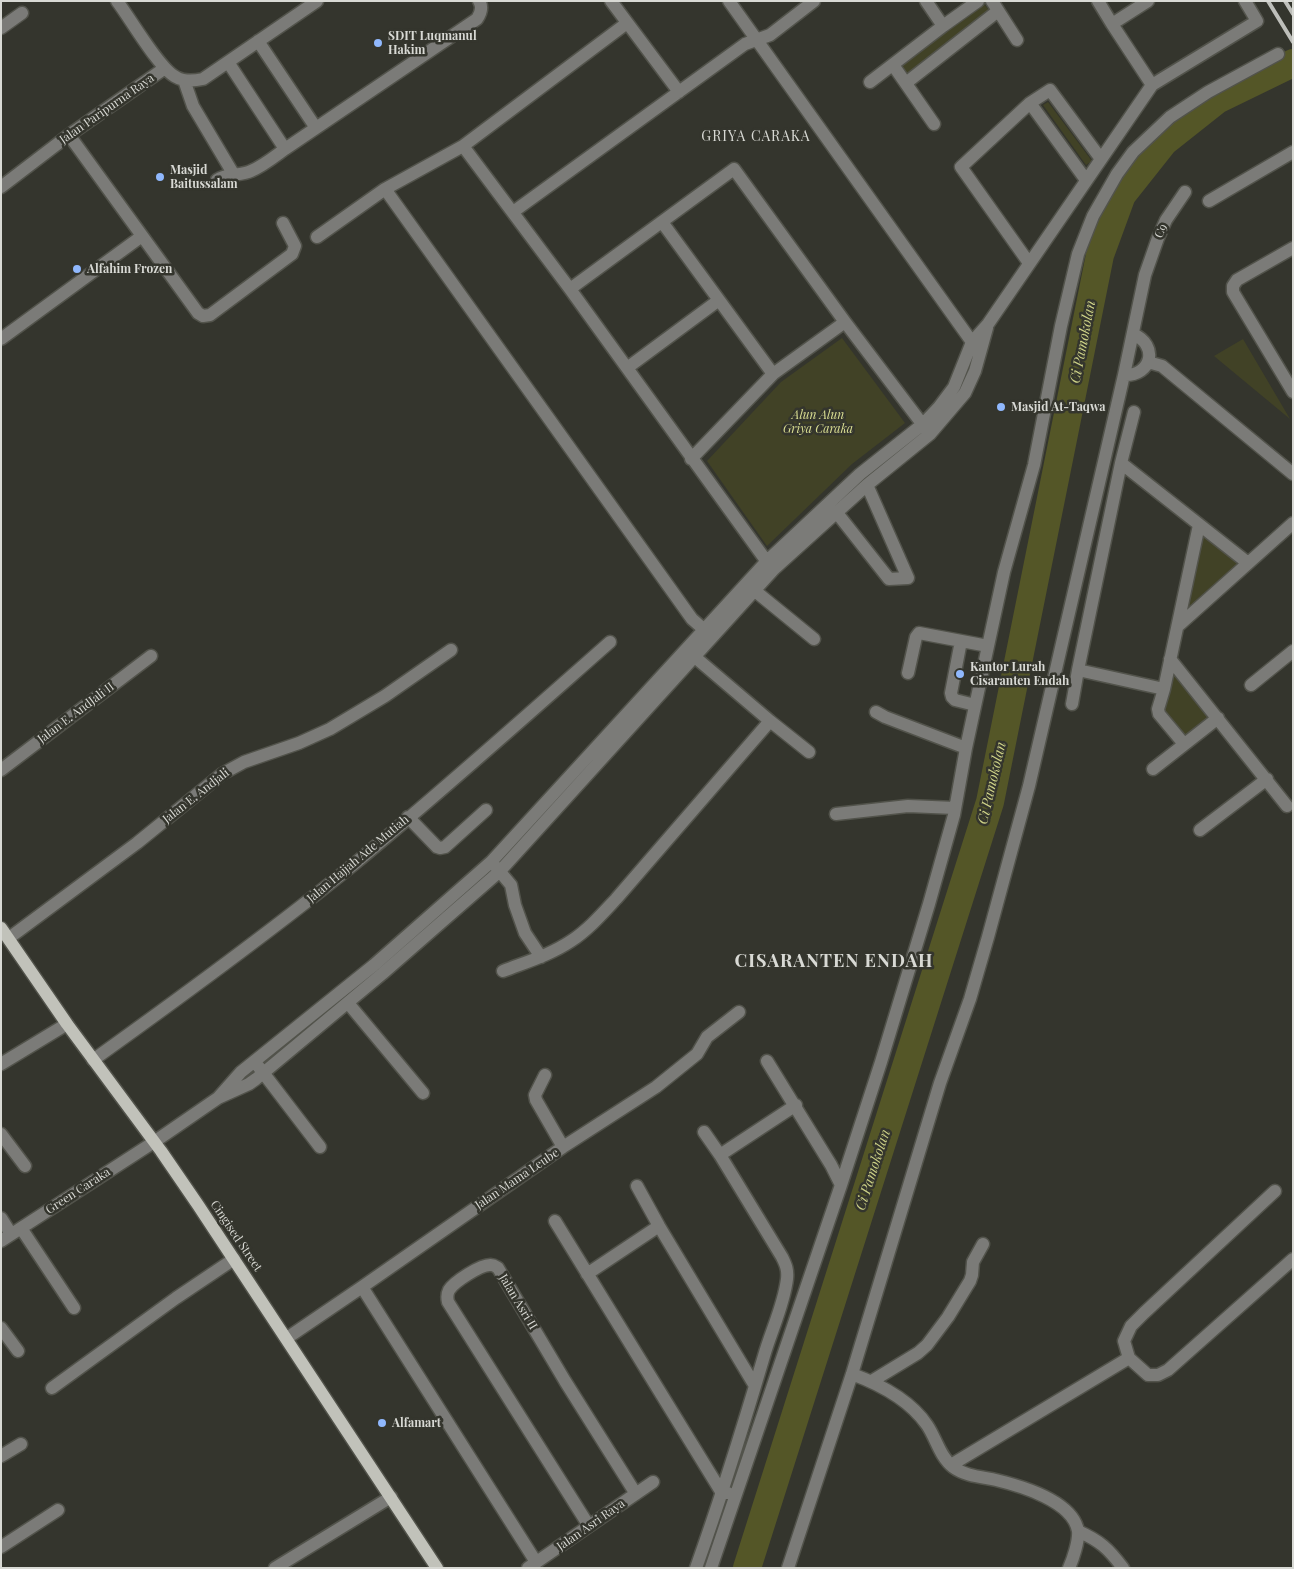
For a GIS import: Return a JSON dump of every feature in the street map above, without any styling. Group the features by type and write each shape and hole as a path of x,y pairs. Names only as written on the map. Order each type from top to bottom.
{"main road":[{"name":"Cingised Street","path":"5,933 67,1024 154,1142 234,1258 437,1568"}],"street":[{"path":"234,175 193,106 184,80 203,79 318,1"},
{"path":"217,180 223,176 251,171 477,18 481,9 478,1"},
{"path":"611,1 678,92"},
{"path":"729,1 977,345"},
{"path":"513,212 745,44 770,34 814,1"},
{"path":"926,1 943,26"},
{"path":"870,82 978,1"},
{"path":"1098,1 1152,84"},
{"path":"1112,24 1148,1"},
{"path":"770,566 837,513 926,429 954,387 988,324 1152,84 1257,21 1245,1"},
{"path":"124,4 164,68"},
{"path":"906,83 995,6 1017,40"},
{"path":"1,28 22,13"},
{"path":"317,237 385,189 463,146 627,23"},
{"path":"258,41 316,128"},
{"path":"711,1568 841,1185 905,987 929,904 955,808 1004,572 1034,465 1061,326 1078,254 1093,216 1117,174 1134,152 1170,117 1208,92 1278,54"},
{"path":"228,62 285,149"},
{"path":"893,65 934,124"},
{"name":"Jalan Paripurna Raya","path":"1,186 164,68 176,77 184,80"},
{"path":"1029,264 960,166 1030,103 1050,90 1101,159"},
{"path":"1030,103 1086,180"},
{"path":"69,136 198,313 206,316 210,315 292,254 295,246 283,223"},
{"path":"463,146 570,289 770,566"},
{"path":"1209,201 1293,152"},
{"path":"570,289 734,169 845,322 926,429"},
{"path":"385,189 692,619 708,633"},
{"name":"C9","path":"788,1568 852,1374 940,1083 970,999 991,927 1029,786 1124,375 1145,275 1166,220 1186,192"},
{"path":"662,222 773,374"},
{"path":"1,339 142,236"},
{"path":"1293,248 1238,280 1233,286 1232,292 1293,392"},
{"path":"627,368 719,300"},
{"path":"691,459 773,374 845,322"},
{"path":"1124,375 1138,373 1148,362 1148,348 1145,342 1133,334"},
{"path":"1148,362 1162,366 1293,474"},
{"path":"1072,704 1121,463 1134,412"},
{"path":"218,1098 250,1064 378,970 496,867 750,587 860,474 926,429"},
{"path":"1121,463 1248,563"},
{"path":"837,513 889,579 908,578 867,485"},
{"path":"1178,626 1293,523"},
{"path":"1184,744 1159,714 1158,709 1200,525"},
{"path":"750,587 814,639"},
{"path":"908,673 918,634 922,633 988,646"},
{"path":"961,641 952,697 956,700 975,705"},
{"name":"Jalan Hajjah Ade Mutiah","path":"93,1060 353,865 610,642"},
{"name":"Jalan E. Andjali","path":"5,933 136,843 222,774 244,762 330,729 385,696 451,650"},
{"path":"1251,685 1293,651"},
{"path":"690,653 809,752"},
{"name":"Jalan E. AndJali II","path":"1,770 151,656"},
{"path":"1170,660 1287,806"},
{"path":"1078,670 1164,689"},
{"path":"876,712 889,719 966,748"},
{"path":"1153,769 1218,718"},
{"path":"503,971 541,957 571,941 591,925 616,899 770,721"},
{"path":"1200,830 1266,779"},
{"path":"836,814 908,806 955,808"},
{"path":"408,817 440,848 445,847 486,810"},
{"path":"496,867 511,885 524,933 541,957"},
{"path":"154,1142 218,1098 249,1084 260,1076 348,1003 378,970"},
{"path":"348,1003 423,1093"},
{"name":"Jalan Mama Leube","path":"287,1338 563,1147 669,1078 697,1054 707,1038 739,1012"},
{"path":"1,1064 67,1024"},
{"path":"767,1061 796,1105 841,1185"},
{"path":"250,1064 320,1147"},
{"path":"545,1076 535,1096 536,1100 563,1147"},
{"path":"720,1155 796,1105"},
{"path":"696,1568 716,1513 786,1284 787,1267 720,1155 704,1132"},
{"path":"1,1134 25,1166"},
{"name":"Green Caraka","path":"11,1234 154,1142"},
{"path":"637,1186 755,1386"},
{"path":"1275,1192 1131,1326 1124,1341 1130,1358 1148,1375 1158,1375 1168,1370 1293,1259"},
{"path":"1,1218 11,1234 74,1308"},
{"path":"555,1221 722,1492"},
{"path":"587,1274 659,1226"},
{"path":"872,1381 918,1353 931,1341 970,1281 973,1262 983,1244"},
{"path":"52,1388 234,1258"},
{"name":"Jalan Asri II","path":"588,1526 448,1302 448,1292 462,1278 488,1265 493,1264 498,1268 636,1494"},
{"path":"362,1287 532,1565"},
{"path":"1,1328 18,1351"},
{"path":"951,1465 1130,1358"},
{"path":"852,1374 872,1381 918,1413 928,1425 946,1460 960,1471 1042,1495 1063,1508 1078,1531 1075,1551 1069,1568"},
{"path":"1,1456 21,1444"},
{"name":"Jalan Asri Raya","path":"532,1565 653,1482"},
{"path":"722,1492 736,1494"},
{"path":"275,1568 391,1497"},
{"path":"1,1547 58,1510"},
{"path":"716,1513 729,1516"},
{"path":"1078,1531 1096,1539 1110,1551 1124,1568"}],"green space":[{"path":"983,3 989,10 906,75 901,67"},
{"path":"1048,102 1092,161 1086,165 1043,105"},
{"name":"Alun Alun Griya Caraka","path":"842,338 905,423 852,464 767,546 707,461 781,382"},
{"path":"1243,339 1290,419 1214,356"},
{"path":"1201,529 1244,563 1181,620"},
{"path":"1171,664 1215,717 1184,741 1161,714"}],"waterway":[{"name":"Ci Pamokolan","path":"747,1568 990,802 1100,255 1122,195 1164,142 1217,100 1293,63"}],"railway":[{"path":"1268,1 1293,42"},
{"path":"1285,1 1293,14"}],"place":[{"name":"SDIT Luqmanul Hakim","path":"378,43"},
{"name":"Masjid Baitussalam","path":"160,177"},
{"name":"Alfahim Frozen","path":"77,269"},
{"name":"Masjid At-Taqwa","path":"1001,407"},
{"name":"Kantor Lurah Cisaranten Endah","path":"960,674"},
{"name":"Alfamart","path":"382,1423"}],"district":[{"name":"GRIYA CARAKA","path":"756,137"},
{"name":"CISARANTEN ENDAH","path":"834,961"}]}
